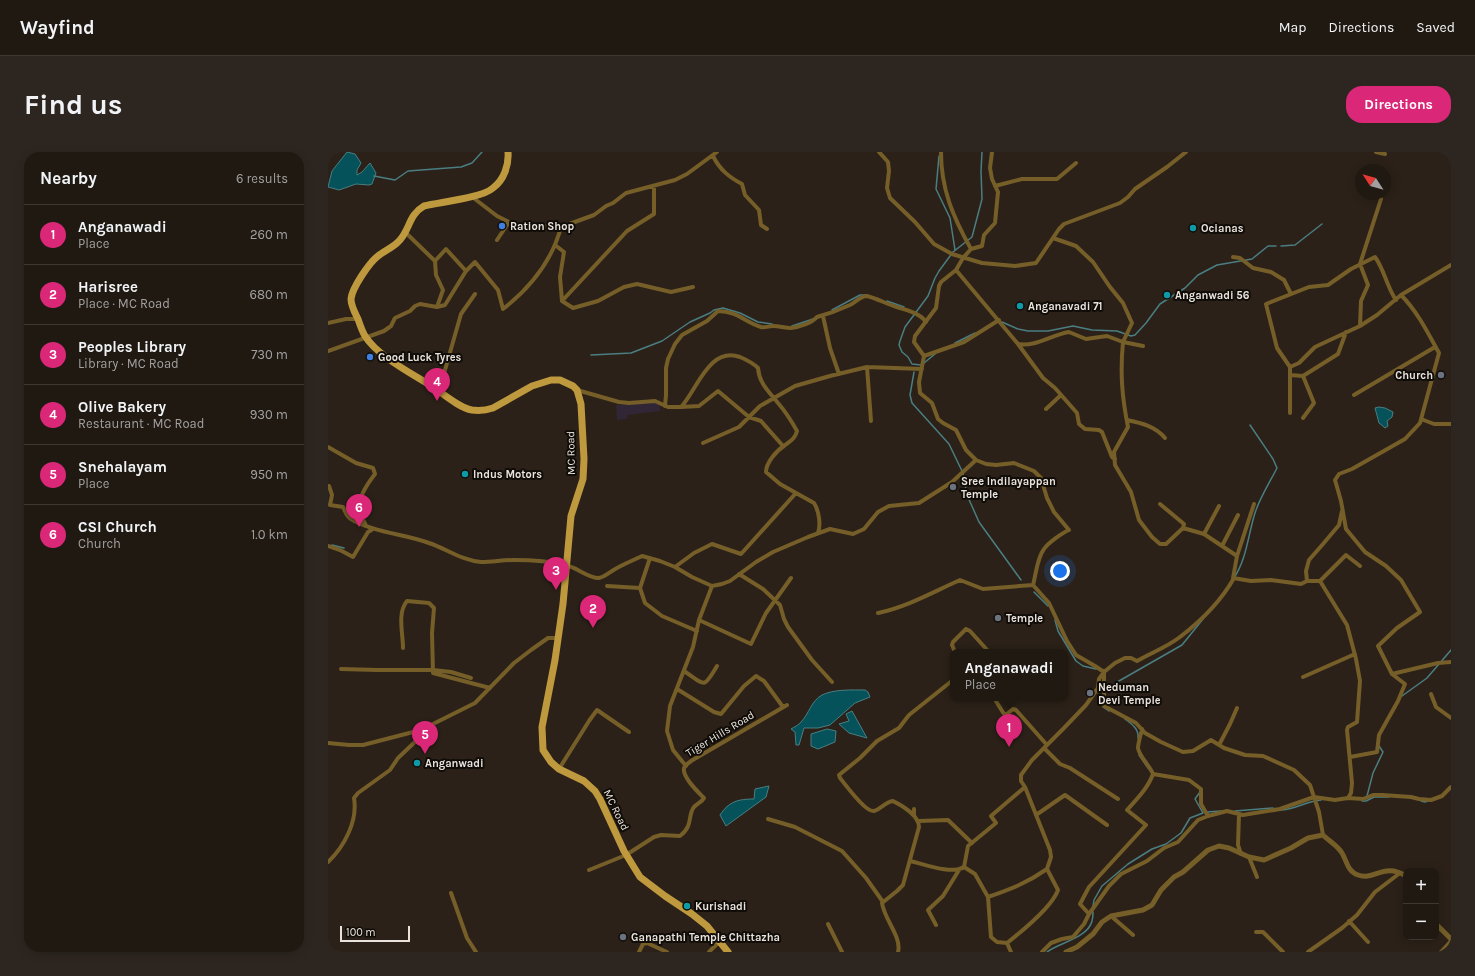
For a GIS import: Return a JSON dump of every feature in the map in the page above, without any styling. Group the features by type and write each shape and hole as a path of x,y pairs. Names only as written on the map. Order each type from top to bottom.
{"main road":[{"path":"508,152 508,161 505,171 500,182 493,189 482,194 424,206 417,210 413,215 406,232 397,243 377,256 370,264 357,285 351,298 351,304 366,337 378,350 464,407 472,410 493,408 532,386 551,380 560,380 573,386 577,390"},
{"name":"MC Road","path":"577,390 581,404 584,459 580,492 571,516 563,604 542,728 543,750 551,762 559,769 584,782 595,791 626,855 640,877 707,926 728,952"}],"street":[{"path":"471,196 497,216 509,222 526,226 561,227 594,215 626,193 675,180 718,152"},
{"path":"879,152 888,162 889,171 887,188 890,198 915,222 934,244 963,258 999,266 1015,266 1036,262 1064,224 1120,203 1135,189 1186,152"},
{"path":"941,152 945,190 955,220 971,249"},
{"path":"992,152 990,168 992,179 998,192 996,223 984,234 982,246 971,249 963,258 956,270 941,282 939,286 936,308 914,338 914,342 924,356 919,382 920,393 932,403 938,418 943,423 956,430 962,439 966,450 976,460 991,465 1014,463 1034,471 1041,478 1047,498 1054,512 1069,530 1064,532 1044,548 1040,556 1033,585"},
{"path":"1376,152 1385,154"},
{"path":"713,156 718,166 729,176 742,184 745,195 759,210 761,225 767,229"},
{"path":"995,186 1022,179 1057,179 1076,163"},
{"path":"562,301 627,231 654,214 654,186"},
{"path":"1360,326 1361,301 1368,285 1360,264 1381,200"},
{"path":"497,240 509,222"},
{"path":"328,351 384,331 391,326 394,318 410,311 415,306 424,304 437,307 445,305 466,271 475,262 498,290 503,309 516,299 540,272 556,245 561,227"},
{"path":"406,232 435,261 436,275 443,290 437,307"},
{"path":"1053,238 1076,246 1093,262 1123,303 1132,323 1127,337 1123,342 1120,365 1123,400 1128,427 1114,452 1114,459 1115,465 1131,492 1139,520 1152,537 1160,544 1166,544 1184,528"},
{"path":"556,245 564,252 560,277 562,301"},
{"path":"435,261 446,249 466,271"},
{"path":"1233,257 1240,259 1253,268 1271,272 1284,280 1291,294"},
{"path":"1290,413 1290,366 1277,348 1266,304 1309,287 1328,285 1351,269 1375,257 1390,291 1396,300"},
{"path":"1290,366 1299,363 1316,347 1360,326 1377,315 1401,295 1451,265"},
{"path":"956,270 999,320 1042,378 1061,395 1076,413 1079,424 1085,429 1100,430 1102,432 1114,459"},
{"path":"562,301 573,308 598,301 624,287 637,284 671,292 692,287"},
{"path":"439,391 461,314 475,294"},
{"path":"1346,529 1335,480 1339,474 1352,469 1405,439 1422,421 1439,353 1408,302 1401,295"},
{"path":"663,405 666,395 666,368 673,346 682,336 709,320 716,311 726,311 732,313 762,327 777,326 790,328 823,316 851,304 865,296 869,296 910,311 926,322"},
{"path":"823,316 830,348 839,374"},
{"path":"328,323 346,319 357,319"},
{"path":"924,356 964,342 999,320"},
{"path":"1018,344 1025,345 1039,342 1069,332 1086,339 1107,336 1123,342 1143,346"},
{"path":"1290,375 1303,376 1338,354 1346,332"},
{"path":"1354,395 1435,347"},
{"path":"681,407 686,402 692,390 705,372 720,357 726,355 735,356 758,368 760,379 797,431 793,440 783,446 767,465 766,472 780,484 814,503 816,506 820,528 818,533"},
{"path":"867,367 871,421"},
{"path":"703,443 739,427 760,406 795,386 867,367 922,369"},
{"path":"1303,376 1314,402 1303,418"},
{"path":"577,390 619,402 628,403 650,401 663,405 681,407 698,406 718,391 749,417 761,421 783,446"},
{"path":"1046,409 1061,395"},
{"path":"1127,420 1152,427 1161,432 1165,438"},
{"path":"1422,421 1434,424 1451,424"},
{"path":"328,447 356,463 373,468 375,474 360,501 359,511 366,526"},
{"path":"328,486 332,495 330,505 343,507 347,517 352,521 372,529 414,538 457,556 480,562 530,560 567,565 592,577 599,578 604,577 612,571 642,556 675,567 712,586 730,581 772,552 818,533 830,529 853,534 859,532 864,529 878,512 889,506 919,503 952,482 976,460"},
{"path":"675,567 694,553 712,544 741,554 796,493"},
{"path":"1160,504 1184,524 1184,528"},
{"path":"988,897 1032,880 1047,869 1051,857 1050,850 1020,775 1032,760 1086,705 1098,688 1099,678 1104,672 1115,663 1125,658 1131,658 1137,661 1179,638 1218,601 1235,578 1237,556 1254,504"},
{"path":"1204,534 1219,506"},
{"path":"1307,581 1306,571 1309,560 1324,544 1338,524 1342,508"},
{"path":"1222,546 1238,515"},
{"path":"1338,524 1346,529 1365,552 1386,566 1401,580 1420,612 1397,628 1378,646 1392,674 1405,684 1379,735 1377,752 1350,757"},
{"path":"1184,528 1204,534 1237,556"},
{"path":"328,546 353,557 368,532 372,529"},
{"path":"1235,578 1251,581 1271,580 1301,584 1307,581 1320,581 1346,555 1360,566"},
{"path":"650,558 640,588 645,603 662,616 697,631"},
{"path":"739,574 763,589 776,600 780,605 788,627 812,660 832,682"},
{"path":"699,620 751,644 766,613 791,578"},
{"path":"878,613 905,605 960,580 983,589 1033,585"},
{"path":"1320,581 1346,625 1355,654 1360,681 1357,722 1348,727 1347,730 1352,783 1351,793 1348,798"},
{"path":"1033,585 1049,603 1064,635 1076,655 1104,672"},
{"path":"607,586 640,588"},
{"path":"686,766 673,750 667,731 670,706 693,647 699,620 712,586"},
{"path":"404,648 402,610 405,604 407,601 430,604 434,608 432,633 433,670 435,674 490,688"},
{"path":"954,649 952,645 953,642 966,629 970,631 986,649"},
{"path":"328,743 349,746 363,745 426,728 475,703 514,663 538,644 548,638 558,638"},
{"path":"1303,677 1355,654"},
{"path":"1392,674 1451,662"},
{"path":"684,670 706,683 717,666"},
{"path":"341,669 433,670 451,672 471,678"},
{"path":"1104,672 1104,706 1136,723 1145,732 1161,742 1183,752 1193,750 1211,740 1219,745 1245,755 1263,756 1294,770 1310,785 1316,803 1323,835 1341,852 1351,872 1366,876 1388,870 1403,874"},
{"name":"Tiger Hills Road","path":"626,855 654,837 660,835 680,836 685,832 689,825 692,810 704,798 686,777 684,771 686,766 691,761 785,706 764,681 756,676 744,686 721,714 714,712 677,689"},
{"path":"883,902 903,885 919,827 919,821 896,802 892,801 874,811 870,811 861,803 840,778 839,774 860,758 880,739 899,728 909,715 950,682"},
{"path":"1431,694 1436,707 1451,718"},
{"path":"996,701 1004,714 1007,714 1013,709 1016,710 1060,764 1070,768 1118,799"},
{"path":"1219,745 1237,708"},
{"path":"559,769 588,720 597,710 629,732"},
{"path":"328,862 337,854 344,842 356,807 354,798 358,793 390,770 398,758 417,740 426,728"},
{"path":"1089,914 1080,904 1089,887 1146,825 1127,810 1151,781 1153,774 1150,766 1142,757 1138,749 1142,729"},
{"path":"1153,774 1189,780 1201,789 1201,804 1208,815"},
{"path":"936,925 928,910 943,896 959,870 964,867 968,846 996,823 991,816 1025,787"},
{"path":"1042,952 1051,943 1072,937 1084,924 1089,914 1109,886 1121,874 1147,861 1164,848 1178,842 1198,820 1208,815 1227,811 1243,815 1280,809 1314,797 1335,800 1366,798 1378,795 1431,800 1442,796 1450,790"},
{"path":"1036,816 1065,795 1107,825"},
{"path":"914,809 914,816"},
{"path":"1239,814 1238,845 1241,854"},
{"path":"768,819 795,827 842,851 866,878 883,902 883,910 899,944 898,952"},
{"path":"919,821 948,820 972,843"},
{"path":"1066,952 1077,948 1093,934 1102,922 1110,916 1143,910 1152,904 1161,890 1208,850 1219,846 1229,848 1249,857 1264,860 1291,848 1308,838 1323,835"},
{"path":"589,870 626,855"},
{"path":"1249,857 1257,877"},
{"path":"910,861 950,870 959,870"},
{"path":"964,867 975,874 988,897 991,937 997,942 1007,943 1029,926 1055,898 1058,888 1047,869"},
{"path":"1308,952 1342,928 1357,915 1375,892 1400,872"},
{"path":"451,893 467,938 476,952"},
{"path":"1110,916 1133,934"},
{"path":"1349,921 1368,942"},
{"path":"828,924 842,952"},
{"path":"1439,927 1451,940 1441,952"},
{"path":"1256,932 1263,932 1283,952"},
{"path":"709,952 719,942"},
{"path":"639,952 643,944 647,943 667,952"},
{"path":"1007,943 1011,952"}],"shaded area":[{"path":"654,402 659,403 660,411 627,415 627,419 617,420 616,405"}],"water":[{"path":"347,152 355,154 361,163 357,170 357,175 370,163 376,173 372,184 356,184 339,190 328,187 332,171"},
{"path":"1379,407 1393,412 1392,417 1387,421 1388,426 1385,428 1379,423 1375,408"},
{"path":"865,690 868,692 870,697 855,703 830,725 818,728 804,728 799,745 796,745 795,732 791,729 800,723 818,698 827,693 837,691"},
{"path":"852,711 867,738 849,733 839,724 849,721 846,714"},
{"path":"827,729 836,731 835,742 818,749 811,746 811,734"},
{"path":"769,786 766,797 726,826 720,815 723,810 739,800 754,799 755,789"}],"waterway":[{"path":"374,176 395,180 408,171 461,167 472,163 482,152"},
{"path":"921,365 912,364 908,357 902,352 899,345 900,341 905,327 928,296 939,271 953,252 972,237 982,199 982,152"},
{"path":"939,156 936,189 950,218 955,250"},
{"path":"1281,246 1295,245 1322,224"},
{"path":"1002,322 1018,329 1028,331 1048,331 1073,326 1092,330 1117,331 1131,336 1135,335 1160,304 1185,288 1198,275 1217,265 1252,259 1268,246 1276,246"},
{"path":"832,310 860,295 865,295"},
{"path":"887,301 904,307"},
{"path":"591,355 631,353 662,341 690,322 714,310 723,308 740,313 758,322 772,324"},
{"path":"792,326 813,319"},
{"path":"955,343 975,333"},
{"path":"924,363 935,354"},
{"path":"914,372 910,395 912,403 949,444 962,471"},
{"path":"1234,578 1245,554 1257,507 1277,468 1273,459 1250,425"},
{"path":"963,474 967,495 979,522 1021,580"},
{"path":"332,545 344,548"},
{"path":"1034,592 1048,606"},
{"path":"1105,689 1182,645 1203,619"},
{"path":"1055,620 1058,631 1076,661 1083,666 1096,669"},
{"path":"1402,696 1427,678 1451,650"},
{"path":"1103,707 1109,711"},
{"path":"1125,719 1136,729 1138,738"},
{"path":"1367,796 1373,773 1383,752 1379,746"},
{"path":"1139,755 1148,768"},
{"path":"1093,906 1094,900 1102,886 1128,864 1152,849 1166,844 1181,833 1190,818 1203,813 1195,799 1200,792"},
{"path":"1362,801 1366,801 1374,797 1389,797"},
{"path":"1282,810 1321,800"},
{"path":"1421,801 1428,801"},
{"path":"1235,811 1273,808"},
{"path":"1207,812 1221,811"},
{"path":"1047,952 1085,932 1092,921 1093,912"}],"place":[{"name":"Ration Shop","path":"502,226"},
{"name":"Ocianas","path":"1193,228"},
{"name":"Anganwadi 56","path":"1167,295"},
{"name":"Anganavadi 71","path":"1020,306"},
{"name":"Good Luck Tyres","path":"370,357"},
{"name":"Church","path":"1441,375"},
{"name":"Olive Bakery","path":"437,401"},
{"name":"Indus Motors","path":"465,474"},
{"name":"Sree Indilayappan Temple","path":"953,487"},
{"name":"CSI Church","path":"359,527"},
{"name":"Peoples Library","path":"556,590"},
{"name":"Temple","path":"998,618"},
{"name":"Harisree","path":"593,628"},
{"name":"Neduman Devi Temple","path":"1090,693"},
{"name":"Anganawadi","path":"1009,747"},
{"name":"Snehalayam","path":"425,754"},
{"name":"Anganwadi","path":"417,763"},
{"name":"Kurishadi","path":"687,906"},
{"name":"Ganapathi Temple Chittazha","path":"623,937"}]}
